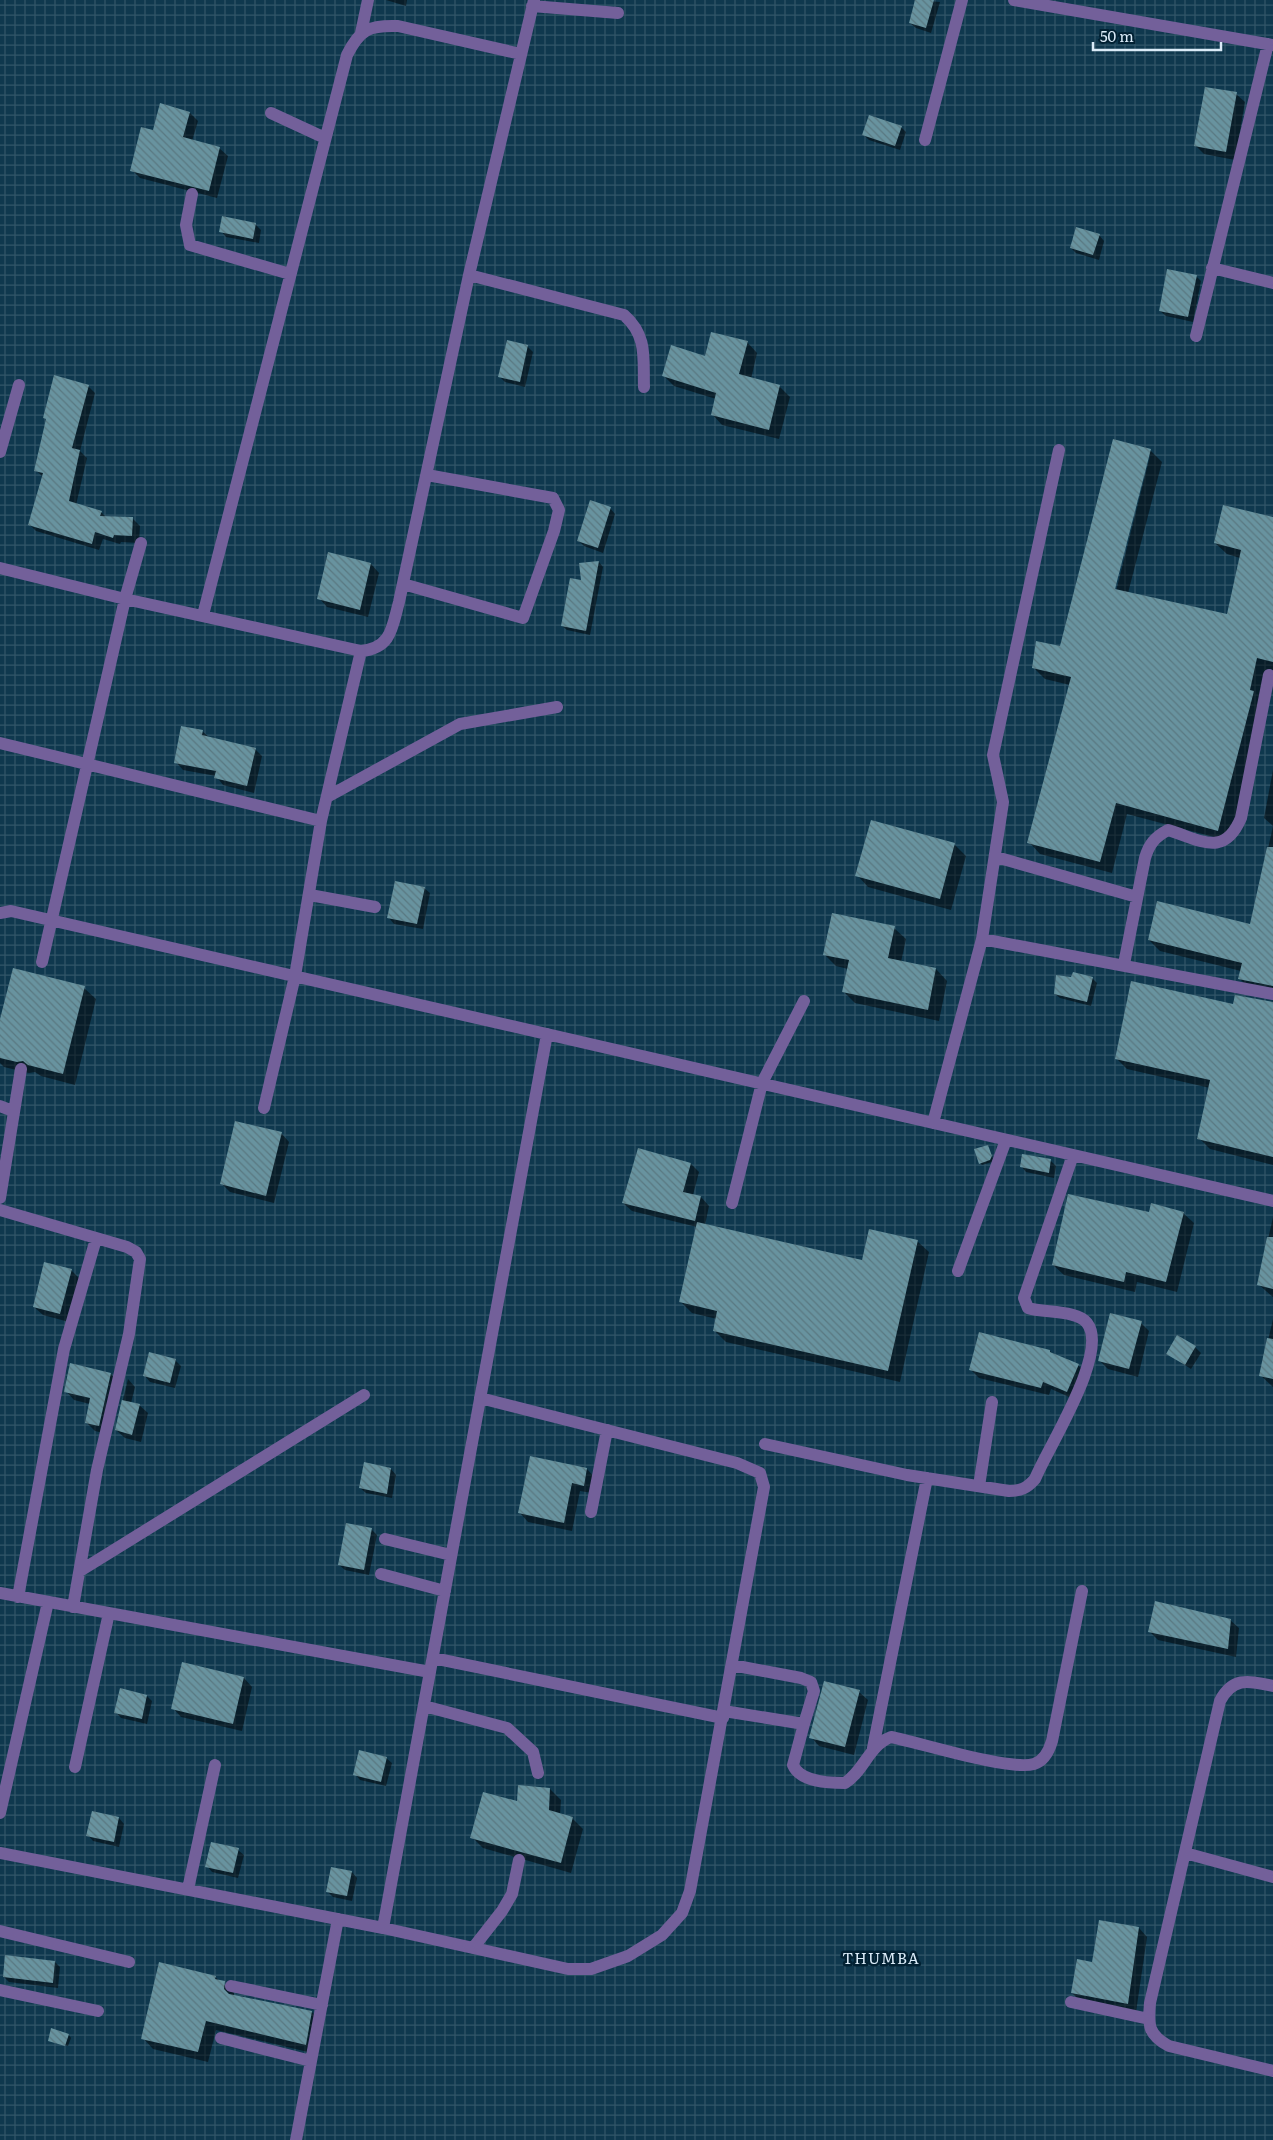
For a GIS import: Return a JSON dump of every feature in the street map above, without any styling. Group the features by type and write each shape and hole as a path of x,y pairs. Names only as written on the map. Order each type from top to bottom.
{"lane":[{"path":"361,33 368,0"},
{"path":"925,140 962,0"},
{"path":"1014,0 1270,44 1196,336"},
{"path":"0,568 361,651 372,650 386,641 391,631 403,584 469,275 533,3 618,14"},
{"path":"203,615 325,138 347,55 354,40 361,33 380,26 398,26 521,54"},
{"path":"271,113 325,138"},
{"path":"192,194 186,225 190,245 290,274"},
{"path":"1212,268 1273,283"},
{"path":"469,275 624,315 636,326 642,344 644,387"},
{"path":"0,452 19,386"},
{"path":"933,1123 982,939 1003,802 993,755 1058,450"},
{"path":"403,584 523,618 554,531 558,510 553,498 427,475"},
{"path":"42,962 50,920 125,598 141,543"},
{"path":"264,1108 295,976 321,821 361,651"},
{"path":"1124,964 1145,858 1148,847 1157,836 1168,830 1212,844 1226,841 1235,833 1242,818 1269,675"},
{"path":"327,797 460,724 557,707"},
{"path":"1260,719 1273,722"},
{"path":"0,743 321,821"},
{"path":"996,857 1137,897"},
{"path":"310,895 375,907"},
{"path":"0,913 11,911 1273,1201"},
{"path":"982,939 1124,964 1209,983 1273,994"},
{"path":"732,1203 762,1084 804,1001"},
{"path":"383,1928 547,1034"},
{"path":"0,1198 21,1069"},
{"path":"0,1106 13,1111"},
{"path":"958,1271 1006,1140"},
{"path":"765,1444 927,1478 1019,1491 1028,1487 1035,1479 1083,1382 1092,1353 1093,1340 1087,1323 1075,1315 1028,1308 1024,1298 1073,1155"},
{"path":"0,1210 127,1247 136,1252 140,1259 130,1334 97,1470 73,1607"},
{"path":"18,1597 64,1349 96,1239"},
{"path":"80,1571 364,1395"},
{"path":"0,1853 383,1928 568,1969 591,1969 628,1956 662,1935 682,1913 690,1892 764,1488 760,1473 737,1463 480,1398"},
{"path":"978,1486 992,1402"},
{"path":"591,1512 608,1430"},
{"path":"873,1748 927,1478"},
{"path":"385,1539 452,1555"},
{"path":"381,1574 445,1591"},
{"path":"732,1665 801,1678 811,1682 814,1690 793,1765 802,1776 846,1783 860,1770 873,1748 881,1741 891,1737 1009,1764 1034,1764 1042,1759 1049,1750 1052,1741 1082,1591"},
{"path":"0,1593 430,1672"},
{"path":"0,1813 48,1602"},
{"path":"75,1767 109,1613"},
{"path":"433,1658 724,1714 804,1724"},
{"path":"1273,1686 1245,1682 1233,1684 1225,1691 1215,1719 1150,2003 1149,2019 1151,2031 1158,2040 1169,2046 1273,2071"},
{"path":"424,1706 507,1728 533,1752 538,1773"},
{"path":"188,1889 215,1765"},
{"path":"1185,1853 1273,1877"},
{"path":"473,1948 502,1911 512,1894 519,1860"},
{"path":"296,2140 338,1919"},
{"path":"0,1931 129,1962"},
{"path":"230,1986 322,2005"},
{"path":"0,1990 98,2011"},
{"path":"1071,2002 1149,2019"},
{"path":"221,2038 311,2061"}],"shaded area":[{"path":"0,0 1273,0 1273,2140 0,2140"}],"building":[{"path":"915,0 934,0 926,28 909,23"},
{"path":"1205,87 1237,92 1226,152 1194,146"},
{"path":"160,103 190,112 183,137 220,147 209,191 130,171 141,127 153,130"},
{"path":"869,115 902,126 895,146 862,135"},
{"path":"222,216 256,223 253,239 219,232"},
{"path":"1076,227 1100,234 1093,255 1070,248"},
{"path":"1167,269 1197,275 1188,317 1159,311"},
{"path":"711,332 748,341 739,374 780,385 769,430 711,415 716,393 662,376 671,345 705,356"},
{"path":"507,340 528,345 520,382 498,377"},
{"path":"54,375 89,385 72,448 80,450 69,501 102,511 100,516 133,517 132,536 114,535 113,538 95,532 92,544 28,525 43,473 34,471 46,419 43,418"},
{"path":"1113,439 1151,449 1115,589 1227,614 1241,550 1214,543 1223,505 1273,517 1273,662 1257,658 1250,690 1254,691 1218,831 1116,803 1100,862 1027,843 1071,677 1032,668 1036,641 1060,646"},
{"path":"590,500 611,507 598,548 577,541"},
{"path":"328,552 371,563 360,610 317,599"},
{"path":"599,561 586,631 561,626 570,578 581,580 579,563"},
{"path":"181,726 203,730 202,735 256,748 247,786 214,778 216,771 174,763"},
{"path":"871,820 955,843 940,899 855,876"},
{"path":"1267,847 1273,847 1273,986 1238,979 1242,963 1148,940 1157,901 1250,924"},
{"path":"395,881 425,887 417,924 387,918"},
{"path":"832,913 895,926 888,958 936,968 928,1010 842,992 849,960 823,955"},
{"path":"13,968 85,986 63,1074 28,1065 23,1061 17,1062 0,1058 0,1019"},
{"path":"1073,972 1093,977 1087,1002 1054,994 1056,975 1071,977"},
{"path":"1131,981 1233,1004 1235,995 1273,1002 1273,1157 1197,1139 1210,1080 1115,1059"},
{"path":"235,1121 282,1132 266,1196 220,1184"},
{"path":"988,1145 992,1156 990,1160 979,1164 974,1149"},
{"path":"638,1148 691,1163 683,1192 701,1196 695,1221 622,1203"},
{"path":"1022,1154 1051,1159 1049,1173 1020,1167"},
{"path":"1068,1194 1149,1212 1151,1203 1184,1212 1166,1282 1126,1272 1124,1282 1052,1265"},
{"path":"697,1222 862,1260 869,1229 918,1240 888,1371 713,1331 717,1311 679,1302"},
{"path":"1267,1237 1273,1237 1273,1289 1257,1285"},
{"path":"44,1262 72,1269 60,1314 33,1307"},
{"path":"1110,1313 1142,1321 1129,1369 1098,1361"},
{"path":"979,1332 1050,1350 1050,1352 1079,1364 1067,1392 1043,1382 1041,1388 969,1370"},
{"path":"1177,1335 1196,1346 1185,1365 1166,1354"},
{"path":"1267,1338 1273,1339 1273,1379 1259,1376"},
{"path":"149,1352 176,1359 170,1383 143,1376"},
{"path":"70,1363 111,1373 99,1426 85,1423 90,1398 64,1392"},
{"path":"127,1377 122,1400 140,1404 132,1435 115,1430"},
{"path":"530,1456 587,1468 584,1486 572,1483 564,1523 518,1513"},
{"path":"364,1462 391,1468 387,1494 359,1488"},
{"path":"346,1523 372,1528 364,1570 338,1565"},
{"path":"1155,1601 1231,1619 1228,1649 1148,1632"},
{"path":"182,1662 244,1677 233,1724 171,1709"},
{"path":"824,1681 860,1690 845,1747 809,1738"},
{"path":"120,1688 147,1695 142,1719 114,1713"},
{"path":"359,1750 387,1757 381,1782 353,1775"},
{"path":"518,1785 550,1788 549,1810 573,1817 561,1863 470,1838 483,1792 517,1801"},
{"path":"92,1811 119,1817 114,1842 86,1836"},
{"path":"211,1842 239,1848 233,1873 205,1867"},
{"path":"331,1867 352,1871 347,1896 326,1892"},
{"path":"1099,1920 1139,1927 1128,2004 1071,1993 1077,1959 1092,1962"},
{"path":"5,1955 55,1961 53,1983 3,1977"},
{"path":"159,1962 216,1976 215,1979 225,1981 224,1989 229,1994 312,2011 306,2045 206,2021 198,2052 141,2039"},
{"path":"51,2028 69,2034 65,2046 48,2041"}],"district":[{"name":"THUMBA","path":"881,1957"}]}
